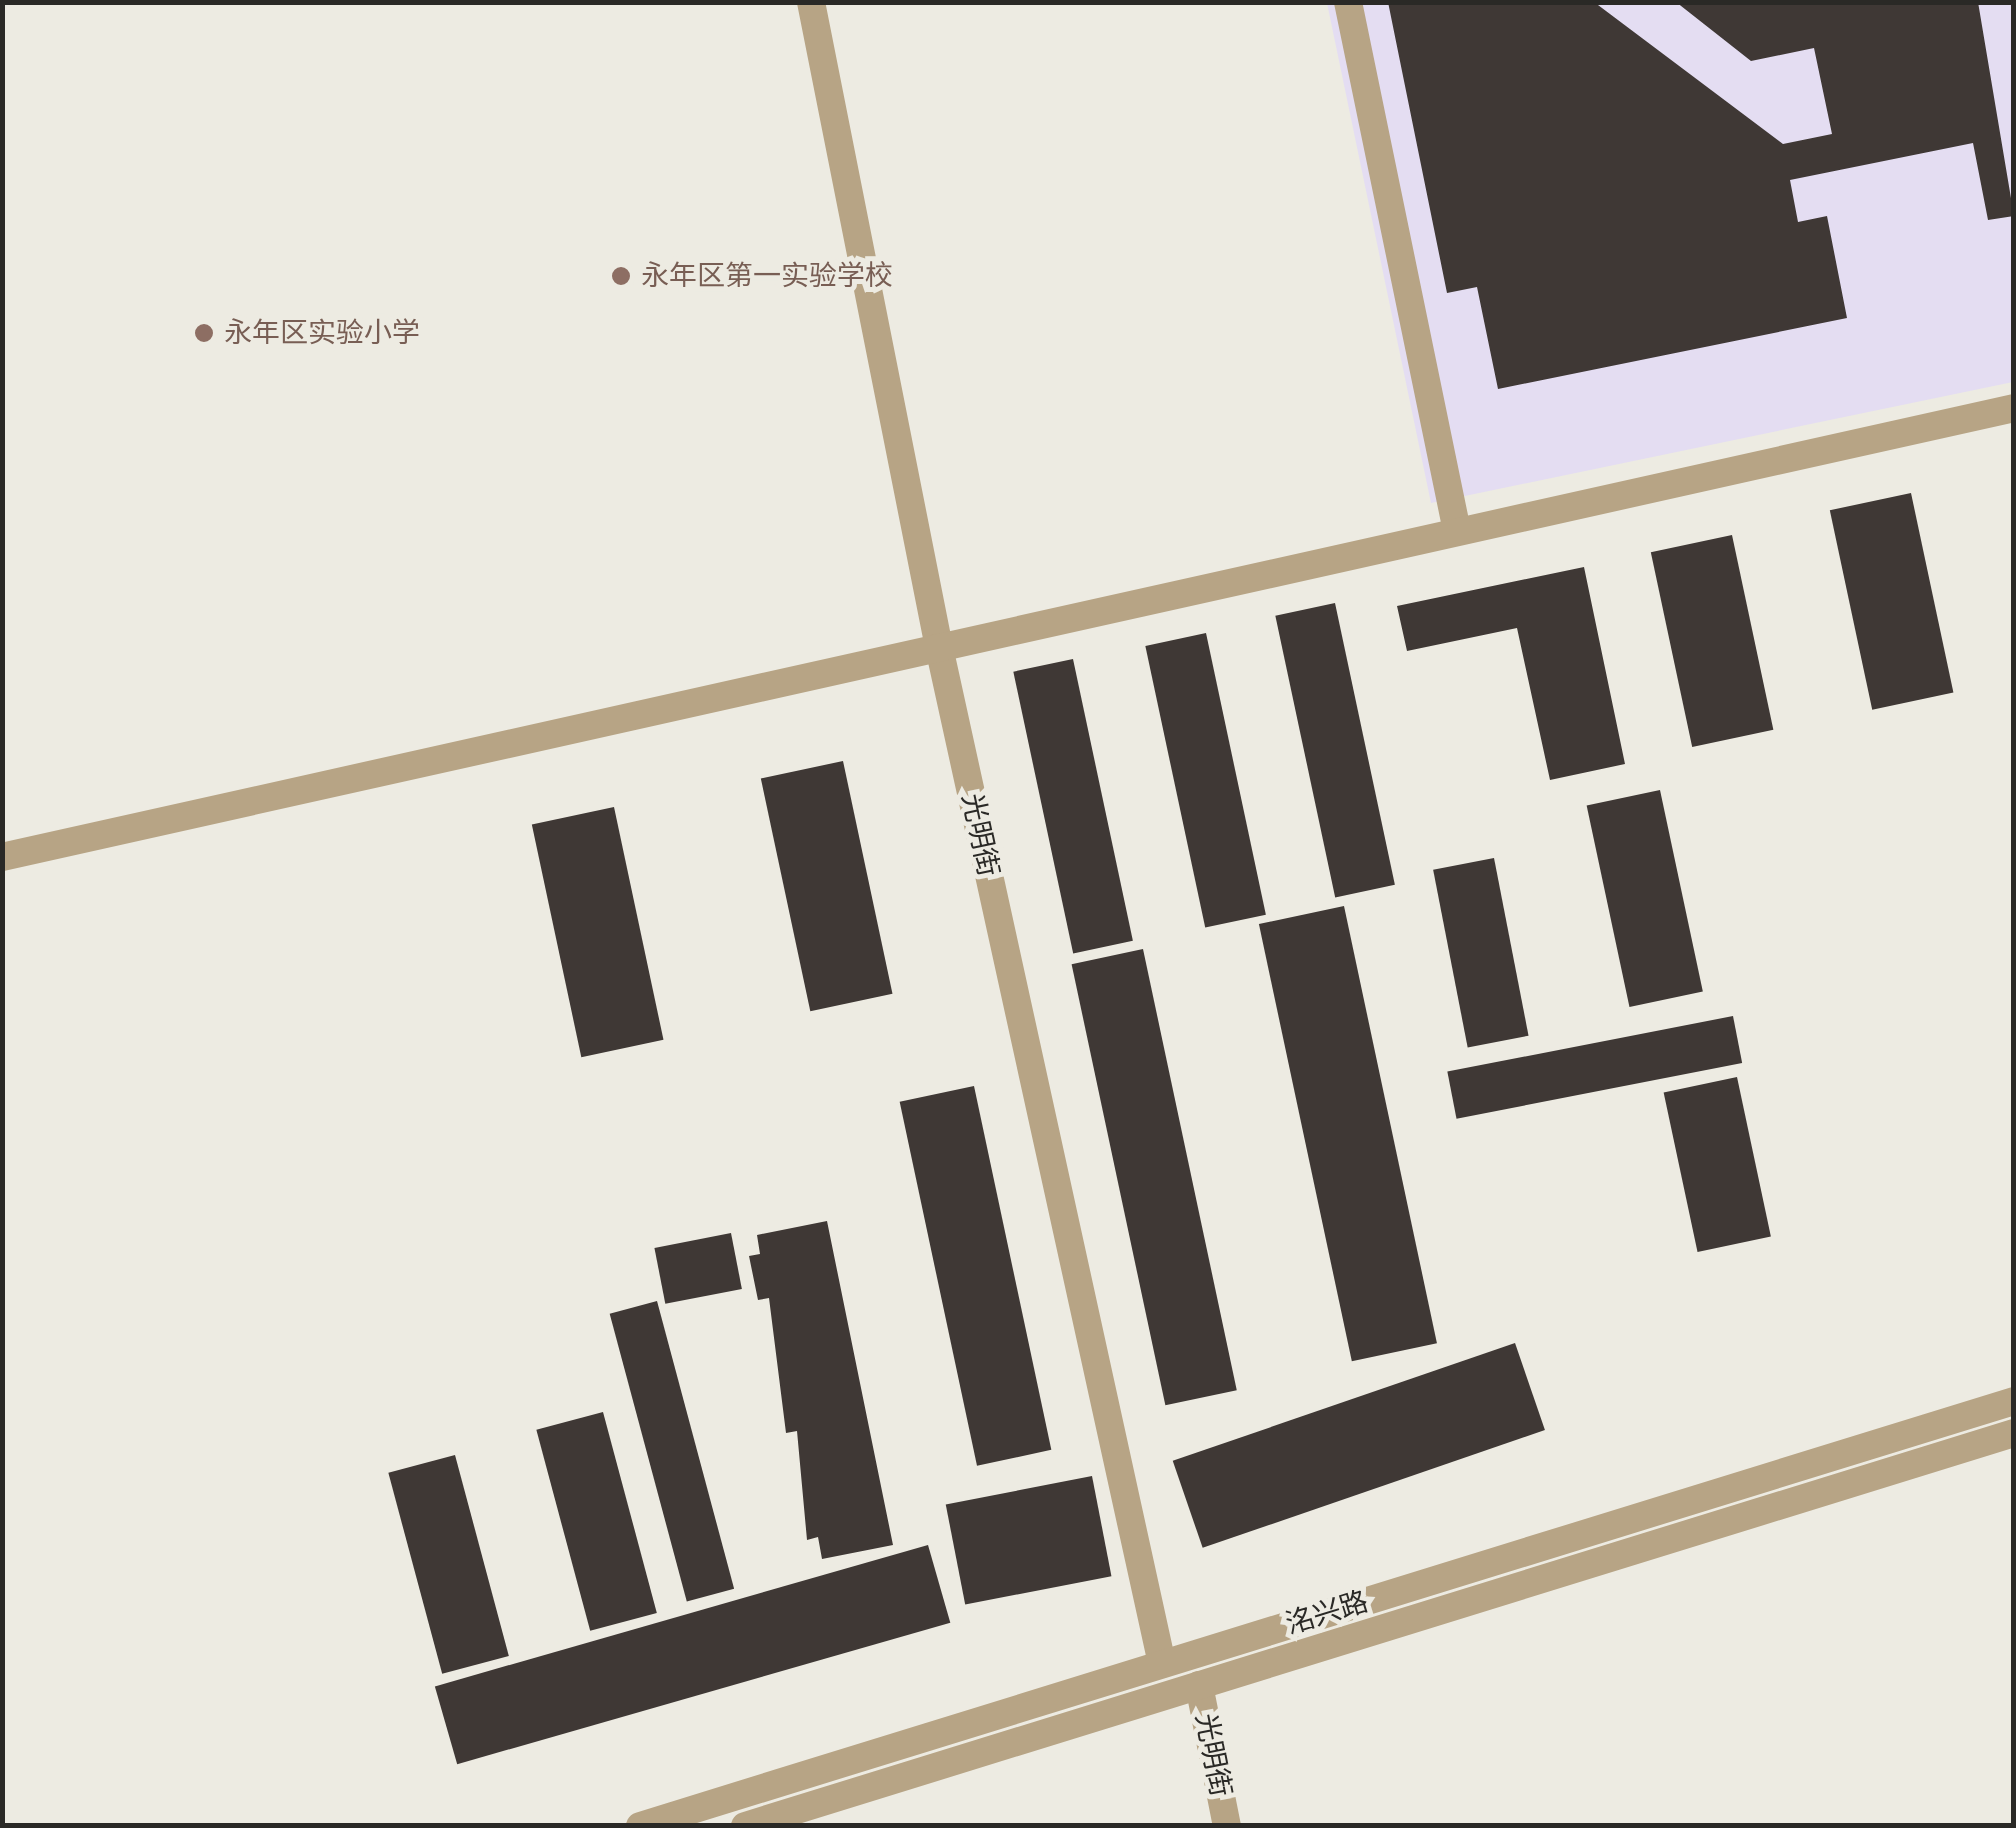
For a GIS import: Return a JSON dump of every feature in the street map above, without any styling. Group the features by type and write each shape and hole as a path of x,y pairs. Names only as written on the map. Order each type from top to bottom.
{"street":[{"name":"光明街","path":"811,2 939,647 1162,1664"},
{"path":"1348,2 1458,531"},
{"path":"4,849 939,647 2014,408"},
{"name":"洺兴路","path":"640,1826 2014,1401"},
{"name":"洺兴路","path":"745,1826 2014,1434"},
{"name":"光明街","path":"1200,1685 1228,1826"}],"shaded area":[{"path":"1327,3 2013,3 2013,382 1431,503"}],"building":[{"path":"1388,2 1594,2 1783,144 1832,134 1814,48 1751,61 1676,2 1978,2 2014,216 1988,220 1973,143 1790,180 1798,222 1827,216 1847,318 1498,389 1477,287 1447,293"},
{"path":"1911,493 1953,693 1872,710 1830,510"},
{"path":"1732,535 1773,730 1692,747 1651,552"},
{"path":"1584,567 1625,764 1550,780 1517,628 1407,651 1397,606"},
{"path":"1335,603 1395,885 1335,897 1275,616"},
{"path":"1206,633 1266,915 1205,928 1145,646"},
{"path":"1073,659 1133,941 1073,953 1013,672"},
{"path":"843,761 892,994 810,1011 761,778"},
{"path":"1660,790 1703,991 1629,1007 1587,806"},
{"path":"614,807 663,1040 581,1057 532,824"},
{"path":"1494,858 1529,1036 1468,1048 1433,870"},
{"path":"1344,906 1437,1343 1352,1361 1259,924"},
{"path":"1143,949 1237,1390 1165,1405 1072,964"},
{"path":"1733,1016 1742,1063 1457,1119 1447,1072"},
{"path":"1737,1077 1771,1236 1698,1252 1664,1093"},
{"path":"974,1086 1051,1450 977,1466 900,1102"},
{"path":"827,1221 893,1545 822,1559 818,1537 807,1540 797,1431 786,1433 769,1298 758,1300 749,1256 760,1254 757,1235"},
{"path":"731,1233 742,1289 665,1304 654,1248"},
{"path":"657,1301 734,1589 687,1602 610,1314"},
{"path":"1515,1343 1545,1430 1203,1548 1173,1461"},
{"path":"603,1412 657,1613 590,1631 536,1430"},
{"path":"455,1455 509,1656 442,1674 388,1473"},
{"path":"1092,1476 1111,1576 965,1605 946,1504"},
{"path":"928,1545 950,1623 457,1764 435,1686"}],"place":[{"name":"永年区第一实验学校","path":"621,276"},
{"name":"永年区实验小学","path":"204,333"}]}
